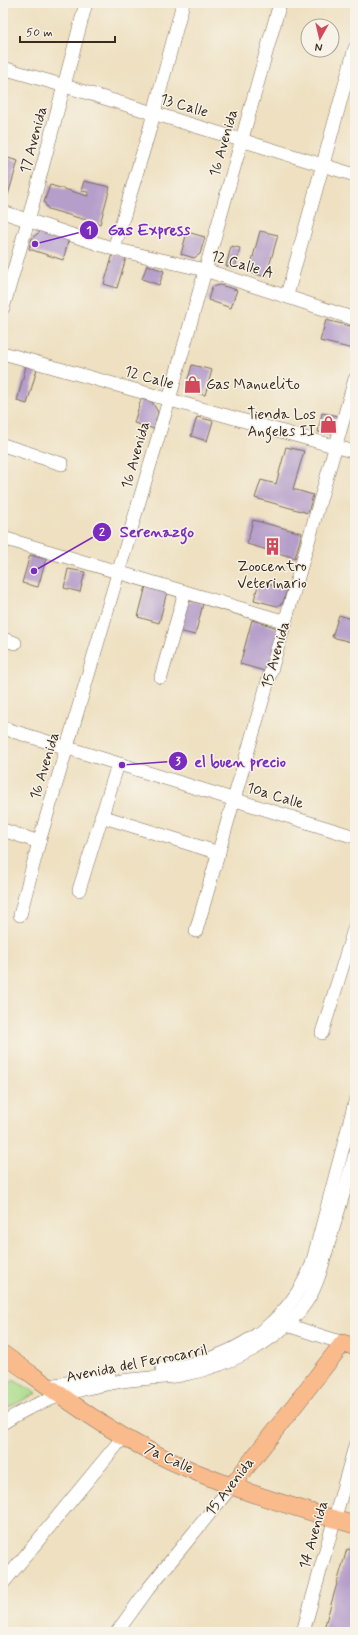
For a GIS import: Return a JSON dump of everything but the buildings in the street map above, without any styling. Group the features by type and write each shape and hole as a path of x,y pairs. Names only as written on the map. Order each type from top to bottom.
{"main road":[{"name":"15 Avenida","path":"231,1487 349,1345"},
{"name":"7a Calle","path":"3,1354 55,1391 124,1436 156,1454 231,1487 355,1525"}],"street":[{"name":"17 Avenida","path":"3,308 65,86 86,3"},
{"path":"114,249 154,113 183,3"},
{"name":"16 Avenida","path":"20,915 39,842 169,400 280,3"},
{"path":"287,295 355,48"},
{"name":"13 Calle","path":"3,68 355,175"},
{"name":"12 Calle A","path":"3,212 114,249 205,270 287,295 355,319"},
{"name":"12 Calle","path":"3,353 355,452"},
{"name":"15 Avenida","path":"196,931 355,379"},
{"path":"3,444 62,464"},
{"path":"3,538 286,622"},
{"path":"161,677 185,592"},
{"name":"10a Calle","path":"3,728 355,837"},
{"path":"79,890 118,764"},
{"path":"101,816 219,853"},
{"path":"3,830 39,842"},
{"path":"322,1033 355,926"},
{"path":"3,1423 55,1391 124,1372 163,1369 197,1363 219,1355 243,1343 278,1318 301,1287 312,1264 355,1102"},
{"name":"Avenida del Ferrocarril","path":"55,1391 91,1387 124,1381 182,1375 229,1362 258,1346 287,1325 300,1312 311,1295 321,1270 355,1155"},
{"path":"287,1325 349,1345"},
{"path":"3,1583 124,1436"},
{"name":"14 Avenida","path":"303,1632 355,1446"},
{"name":"15 Avenida","path":"117,1632 148,1589 231,1487"}],"green space":[{"path":"13,1380 37,1393 3,1410 3,1389"}],"place":[{"name":"Gas Express","path":"35,244"},
{"name":"Gas Manuelito","path":"193,385"},
{"name":"Tienda Los Angeles II","path":"329,424"},
{"name":"Zoocentro Veterinario","path":"272,546"},
{"name":"Serenazgo","path":"34,571"},
{"name":"el buen precio","path":"122,765"}]}
